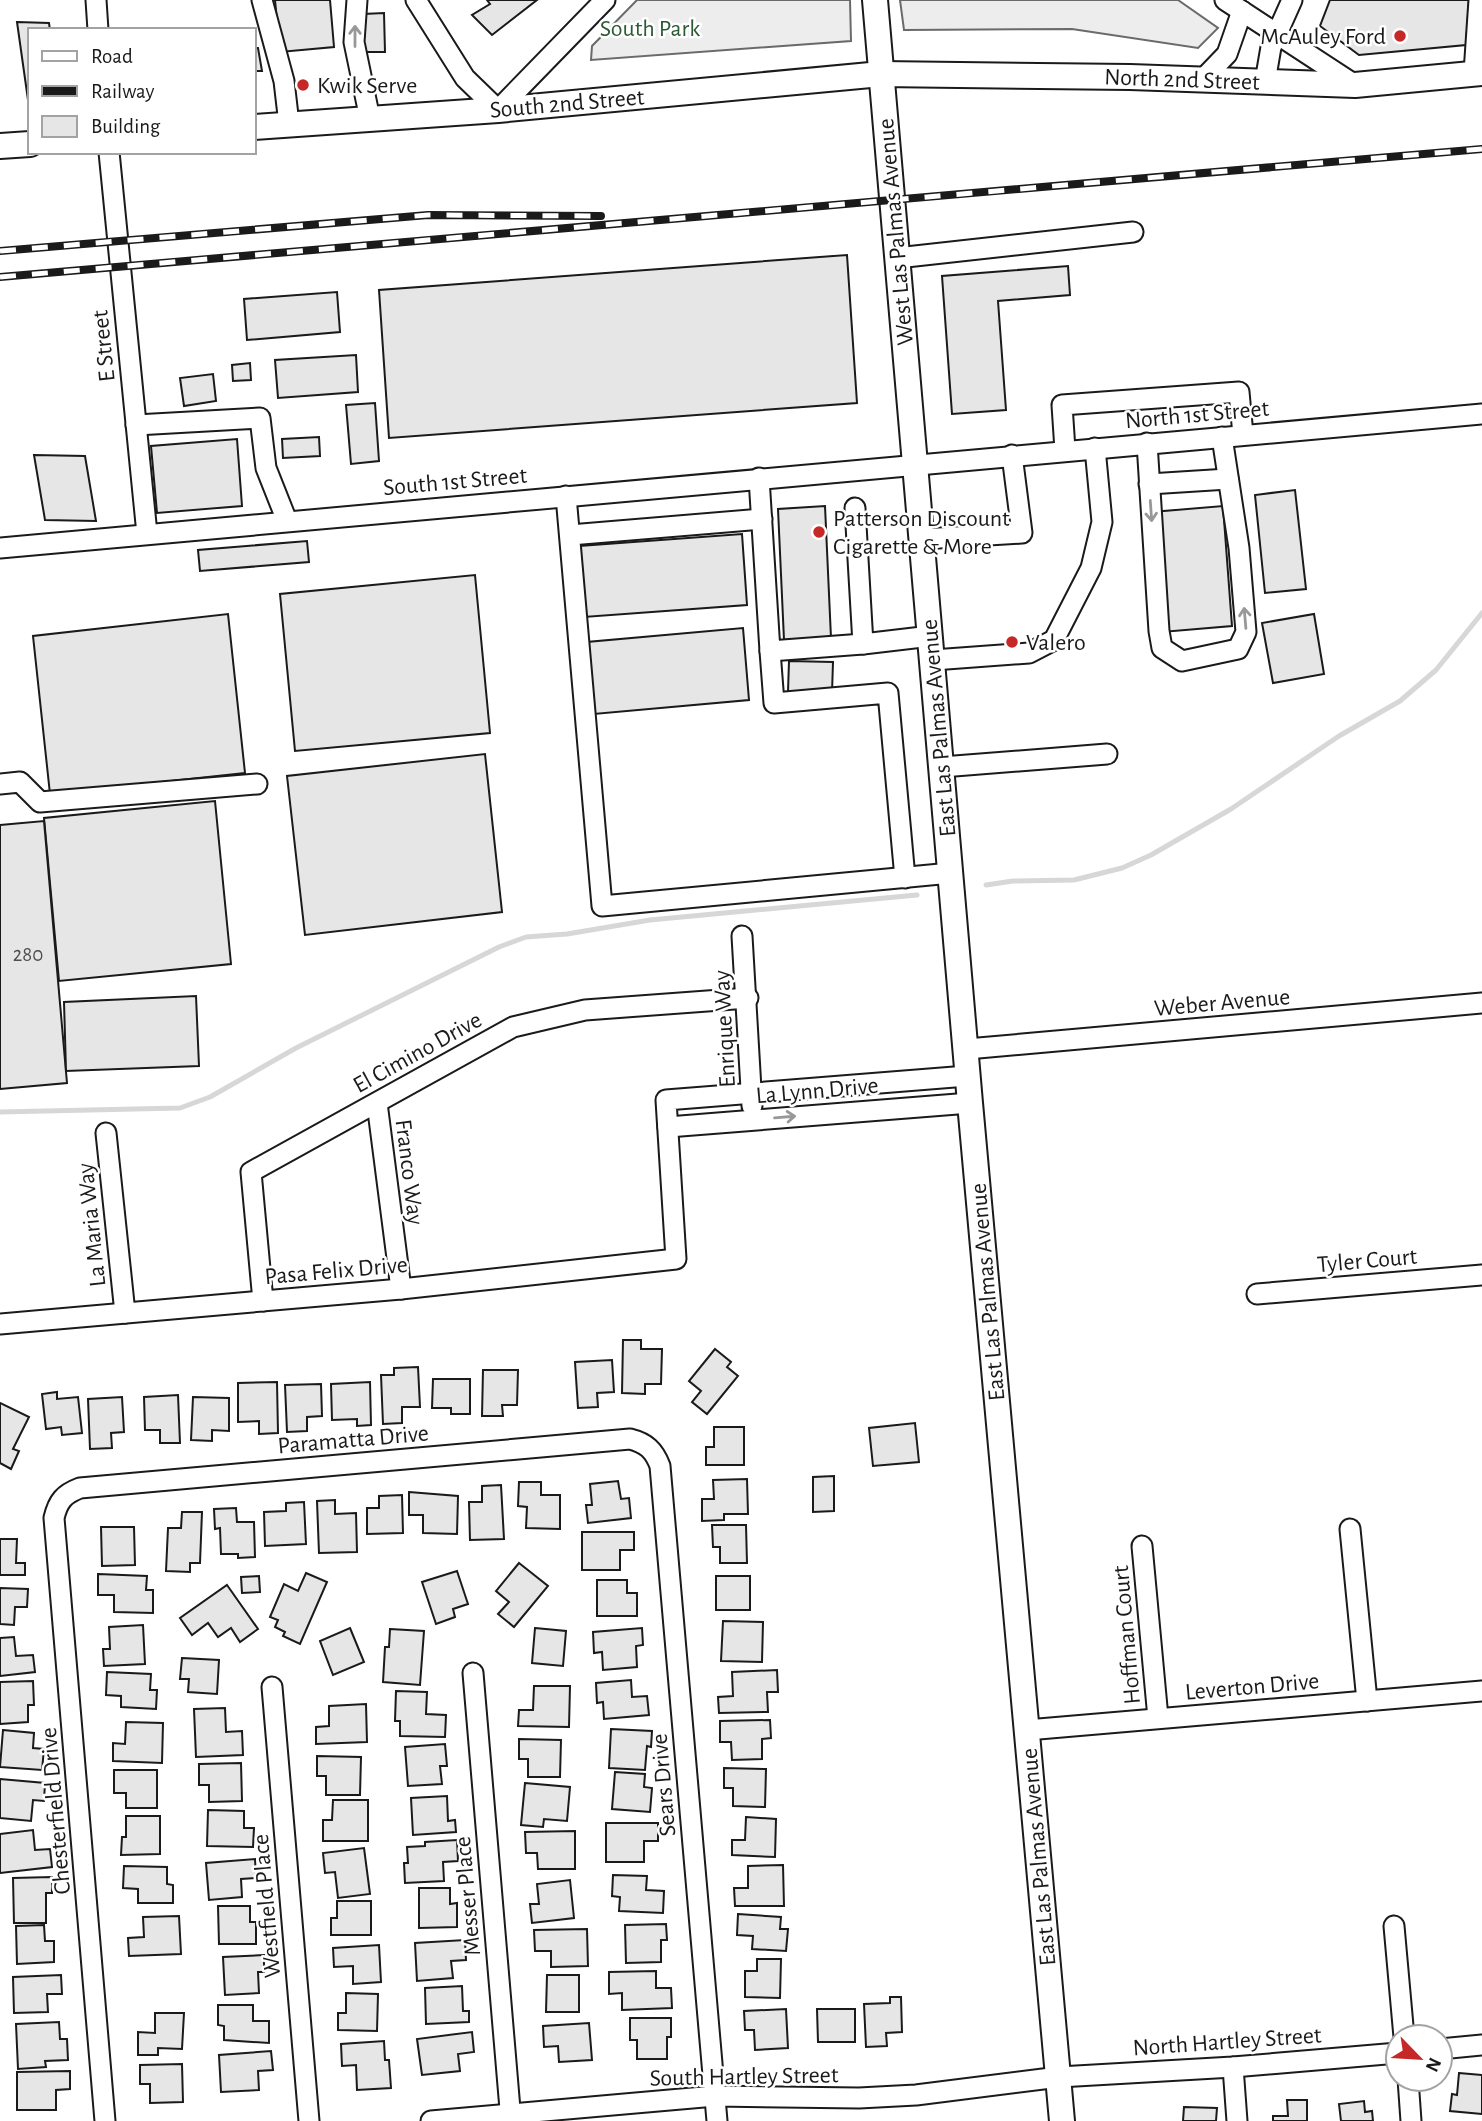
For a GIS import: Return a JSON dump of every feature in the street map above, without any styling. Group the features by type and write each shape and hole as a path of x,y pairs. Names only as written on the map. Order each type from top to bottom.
{"main road":[{"name":"West Las Palmas Avenue","path":"875,0 915,464"},
{"name":"North 2nd Street","path":"881,74 1355,85 1478,73"},
{"name":"South 2nd Street","path":"256,127 498,110 881,74"},
{"path":"0,146 28,144"},
{"name":"East Las Palmas Avenue","path":"915,464 1062,2121"}],"street":[{"path":"96,0 98,28"},
{"path":"262,0 284,81 289,124"},
{"path":"357,0 354,42 370,119"},
{"path":"416,0 465,78 498,110 605,0"},
{"path":"1225,0 1355,85"},
{"path":"1265,82 1276,34 1292,0"},
{"path":"1478,73 1479,0"},
{"path":"1202,80 1227,54 1242,11"},
{"name":"E Street","path":"108,154 147,534"},
{"path":"897,258 1133,232"},
{"path":"1065,450 1062,405 1239,392 1243,435"},
{"name":"North 1st Street","path":"915,464 1482,414"},
{"path":"136,425 260,418 266,468 287,522"},
{"path":"1147,443 1159,631 1162,648 1182,662 1238,649 1246,632 1239,548 1222,437"},
{"path":"933,660 1029,653 1054,640 1091,568 1102,522 1095,448"},
{"path":"922,539 1022,533 1012,455"},
{"name":"South 1st Street","path":"0,548 915,464"},
{"path":"760,478 774,703 888,693 905,878"},
{"path":"1149,484 1228,478"},
{"path":"566,496 602,906 951,873"},
{"path":"855,508 863,644"},
{"path":"570,535 762,519"},
{"path":"770,651 930,636"},
{"path":"942,767 1107,754"},
{"path":"0,784 20,782 40,802 257,784"},
{"name":"Enrique Way","path":"743,936 753,1120"},
{"name":"El Cimino Drive","path":"263,1301 251,1172 513,1027 585,1010 748,998"},
{"name":"Weber Avenue","path":"967,1049 1482,1003"},
{"name":"La Lynn Drive","path":"968,1076 666,1100 668,1126 970,1103"},
{"name":"Franco Way","path":"377,1103 401,1289"},
{"name":"Pasa Felix Drive","path":"0,1324 401,1289 676,1259 668,1126"},
{"name":"La Maria Way","path":"106,1133 125,1312"},
{"name":"Tyler Court","path":"1257,1294 1482,1275"},
{"name":"Paramatta Drive","path":"62,1499 66,1494 80,1488 630,1439 649,1447"},
{"name":"Sears Drive","path":"649,1447 655,1453 660,1466 717,2121"},
{"name":"Chesterfield Drive","path":"62,1499 54,1518 105,2121"},
{"path":"1350,1530 1367,1701"},
{"name":"Hoffman Court","path":"1142,1546 1158,1718"},
{"name":"Messer Place","path":"473,1674 511,2118"},
{"name":"Westfield Place","path":"272,1688 309,2121"},
{"name":"Leverton Drive","path":"1027,1730 1482,1690"},
{"path":"1394,1926 1403,2023"},
{"path":"1454,2048 1482,2045"},
{"name":"North Hartley Street","path":"1059,2077 1233,2067 1384,2054"},
{"path":"1233,2067 1237,2121"},
{"name":"South Hartley Street","path":"431,2121 511,2118 715,2096 859,2098 916,2095 1059,2077"},
{"path":"1409,2093 1411,2121"}],"shaded area":[{"name":"South Park","path":"637,0 850,0 851,41 591,60 592,46"},
{"path":"900,0 1178,0 1218,28 1198,48 1072,29 904,30"}],"building":[{"path":"275,0 330,0 334,47 280,52"},
{"path":"487,0 537,0 492,35 472,15 490,4"},
{"name":"McAuley Ford","path":"1330,0 1469,0 1466,45 1359,55 1320,26"},
{"path":"384,13 385,52 364,52 363,14"},
{"path":"17,22 49,23 50,28 28,28 28,100"},
{"path":"256,48 258,48 262,71 256,71"},
{"path":"847,255 857,403 389,438 379,290"},
{"path":"1068,266 1070,295 998,301 1006,410 952,414 942,276"},
{"path":"337,292 340,332 247,340 244,299"},
{"path":"356,355 358,392 278,398 275,360"},
{"path":"250,363 251,380 233,381 232,365"},
{"path":"213,374 216,401 184,406 180,378"},
{"path":"375,403 379,461 351,464 346,405"},
{"path":"319,437 320,456 283,458 282,439"},
{"path":"237,439 242,506 157,513 151,446"},
{"path":"34,455 85,456 96,521 45,520"},
{"path":"1295,490 1306,589 1265,593 1255,495"},
{"path":"825,506 831,638 784,640 778,509"},
{"path":"1223,506 1232,626 1162,632 1152,512"},
{"path":"742,534 747,605 584,617 579,546"},
{"path":"307,541 309,562 200,571 198,550"},
{"path":"475,575 490,733 295,751 280,594"},
{"path":"228,614 245,773 50,794 33,636"},
{"path":"1314,614 1324,674 1273,683 1262,623"},
{"path":"743,628 749,700 594,714 587,642"},
{"path":"789,661 833,662 832,693 788,692"},
{"path":"485,754 502,912 305,935 287,776"},
{"path":"215,801 231,964 59,981 44,818"},
{"path":"44,821 67,1083 0,1089 0,825"},
{"path":"196,996 199,1066 66,1071 64,1002"},
{"path":"623,1340 641,1340 641,1349 662,1349 661,1384 645,1384 645,1394 622,1393"},
{"path":"715,1349 731,1362 727,1367 738,1376 707,1414 692,1402 701,1391 689,1381"},
{"path":"612,1360 614,1392 597,1393 598,1407 578,1408 575,1362"},
{"path":"418,1367 420,1407 402,1407 402,1423 383,1424 381,1375 394,1375 394,1368"},
{"path":"483,1370 518,1370 517,1405 502,1405 503,1416 482,1416"},
{"path":"433,1379 470,1379 470,1414 451,1414 451,1408 432,1408"},
{"path":"277,1382 278,1433 259,1434 259,1421 238,1422 238,1383"},
{"path":"370,1382 371,1425 357,1426 357,1419 332,1420 331,1384"},
{"path":"321,1384 322,1416 307,1417 307,1431 287,1432 285,1385"},
{"path":"57,1392 57,1399 78,1397 82,1433 62,1435 61,1427 46,1429 42,1394"},
{"path":"178,1395 180,1443 160,1443 160,1430 145,1430 144,1397"},
{"path":"122,1397 124,1432 111,1433 112,1448 90,1449 88,1399"},
{"path":"193,1397 229,1398 229,1431 212,1430 212,1441 191,1440"},
{"path":"0,1403 29,1417 13,1449 19,1451 11,1469 0,1463"},
{"path":"915,1423 919,1462 873,1466 869,1428"},
{"path":"714,1427 744,1427 744,1465 706,1465 706,1447 714,1447"},
{"path":"834,1476 834,1511 813,1512 813,1477"},
{"path":"747,1479 748,1514 724,1514 724,1520 702,1521 702,1499 714,1499 713,1480"},
{"path":"618,1481 621,1499 629,1498 631,1518 588,1523 586,1505 592,1505 590,1484"},
{"path":"519,1482 541,1482 541,1495 560,1495 560,1529 526,1528 527,1507 518,1506"},
{"path":"501,1485 504,1539 470,1540 469,1502 482,1502 482,1486"},
{"path":"409,1492 458,1496 457,1534 423,1533 423,1515 409,1515"},
{"path":"402,1495 403,1533 367,1534 367,1508 379,1508 379,1496"},
{"path":"335,1500 335,1514 356,1513 357,1552 319,1553 317,1501"},
{"path":"304,1502 306,1544 265,1546 264,1512 286,1511 286,1503"},
{"path":"236,1508 237,1522 254,1522 255,1557 238,1558 238,1554 221,1554 220,1528 215,1529 214,1509"},
{"path":"182,1512 202,1512 200,1563 190,1563 190,1572 166,1571 168,1528 181,1528"},
{"path":"712,1525 746,1525 747,1563 720,1563 720,1547 713,1547"},
{"path":"101,1527 134,1527 135,1565 102,1566"},
{"path":"582,1532 634,1532 634,1550 620,1550 620,1570 582,1570"},
{"path":"0,1539 17,1539 16,1563 25,1563 25,1575 0,1575"},
{"path":"519,1563 548,1586 514,1627 498,1614 509,1602 496,1591"},
{"path":"457,1571 468,1604 453,1609 455,1617 436,1624 422,1582"},
{"path":"306,1573 327,1582 300,1644 283,1636 285,1632 275,1627 278,1620 270,1617 284,1584 298,1591"},
{"path":"98,1574 147,1576 146,1590 153,1590 153,1613 114,1612 114,1595 98,1595"},
{"path":"259,1576 260,1592 242,1593 241,1577"},
{"path":"716,1576 750,1576 750,1610 716,1610"},
{"path":"597,1580 627,1580 627,1593 637,1593 637,1616 597,1616"},
{"path":"227,1585 258,1629 240,1642 231,1628 218,1637 208,1623 192,1635 180,1618"},
{"path":"0,1588 28,1589 27,1607 15,1607 14,1625 0,1624"},
{"path":"723,1621 763,1622 762,1662 721,1661"},
{"path":"143,1625 145,1664 104,1666 103,1649 110,1649 109,1627"},
{"path":"350,1628 364,1662 333,1675 320,1641"},
{"path":"535,1628 566,1631 563,1666 532,1663"},
{"path":"642,1628 643,1645 636,1646 637,1667 603,1670 602,1652 594,1653 593,1632"},
{"path":"390,1629 424,1631 420,1685 383,1682 385,1647 389,1647"},
{"path":"14,1637 16,1656 33,1655 35,1672 0,1676 0,1638"},
{"path":"182,1658 219,1660 217,1694 188,1692 189,1679 180,1679"},
{"path":"777,1670 778,1692 767,1692 768,1712 719,1713 718,1697 733,1696 732,1672"},
{"path":"107,1672 151,1674 150,1690 157,1690 156,1709 121,1707 121,1696 106,1695"},
{"path":"631,1680 632,1697 647,1696 649,1715 604,1719 603,1702 597,1703 596,1683"},
{"path":"33,1681 34,1705 28,1705 28,1722 0,1724 0,1682"},
{"path":"534,1686 570,1686 569,1727 518,1726 519,1710 533,1710"},
{"path":"396,1691 427,1692 426,1714 446,1715 445,1737 400,1736 400,1721 395,1721"},
{"path":"366,1704 367,1742 316,1744 316,1727 329,1726 329,1706"},
{"path":"225,1708 226,1732 242,1731 243,1755 196,1757 194,1709"},
{"path":"770,1720 771,1738 762,1739 762,1759 732,1760 731,1742 720,1742 720,1721"},
{"path":"126,1722 163,1723 162,1763 113,1761 113,1743 125,1744"},
{"path":"611,1729 652,1731 651,1747 647,1746 645,1770 609,1768"},
{"path":"3,1730 34,1733 33,1748 44,1749 42,1770 0,1767"},
{"path":"519,1739 561,1740 560,1777 528,1777 528,1759 519,1759"},
{"path":"445,1744 447,1766 440,1766 442,1784 408,1786 405,1747"},
{"path":"317,1756 361,1757 360,1795 326,1795 326,1776 317,1776"},
{"path":"241,1763 242,1801 209,1802 209,1785 199,1785 199,1764"},
{"path":"724,1768 766,1769 765,1807 733,1806 733,1788 724,1788"},
{"path":"114,1770 157,1770 157,1808 126,1808 126,1793 114,1793"},
{"path":"615,1772 645,1774 644,1787 652,1788 650,1812 612,1809"},
{"path":"0,1779 45,1783 44,1801 33,1800 31,1821 0,1818"},
{"path":"525,1783 570,1787 567,1821 544,1819 543,1827 521,1825"},
{"path":"447,1796 448,1821 455,1820 456,1832 413,1835 411,1798"},
{"path":"333,1800 368,1800 368,1841 323,1841 323,1820 332,1820"},
{"path":"208,1810 244,1811 244,1828 254,1828 253,1847 207,1846"},
{"path":"126,1816 160,1816 160,1854 121,1855 122,1837 126,1837"},
{"path":"746,1817 776,1819 775,1857 732,1855 732,1840 745,1840"},
{"path":"606,1823 658,1823 658,1841 644,1841 644,1862 606,1862"},
{"path":"33,1830 35,1850 50,1849 52,1867 0,1873 0,1834"},
{"path":"575,1831 575,1869 538,1869 537,1853 526,1853 525,1832"},
{"path":"457,1840 458,1861 443,1862 444,1881 405,1883 404,1863 408,1863 407,1847 425,1846 425,1842"},
{"path":"364,1848 370,1894 338,1898 335,1872 325,1873 323,1853"},
{"path":"255,1859 256,1878 241,1879 242,1897 209,1900 206,1863"},
{"path":"783,1865 784,1906 735,1906 734,1888 748,1888 748,1866"},
{"path":"124,1866 167,1867 167,1884 173,1885 173,1903 138,1903 138,1889 123,1888"},
{"path":"613,1875 647,1876 646,1890 664,1891 663,1913 619,1911 620,1897 612,1896"},
{"path":"52,1877 52,1893 46,1893 46,1923 14,1923 13,1878"},
{"path":"570,1880 574,1918 532,1923 530,1904 539,1904 537,1884"},
{"path":"419,1888 450,1888 450,1904 457,1903 457,1927 419,1928"},
{"path":"337,1901 371,1901 371,1935 331,1935 331,1918 337,1918"},
{"path":"218,1906 250,1906 250,1922 256,1922 256,1944 219,1944"},
{"path":"738,1914 781,1917 780,1929 788,1929 786,1951 752,1949 753,1936 737,1935"},
{"path":"179,1916 181,1954 129,1956 128,1938 144,1937 143,1917"},
{"path":"666,1924 667,1940 661,1940 661,1962 626,1963 625,1925"},
{"path":"44,1925 45,1941 54,1941 54,1962 17,1964 16,1926"},
{"path":"587,1929 588,1966 551,1967 551,1951 535,1951 534,1930"},
{"path":"465,1940 466,1960 451,1961 453,1978 417,1981 415,1943"},
{"path":"379,1945 381,1982 353,1984 353,1966 334,1967 333,1948"},
{"path":"264,1955 264,1972 258,1972 259,1993 225,1995 223,1957"},
{"path":"757,1959 781,1959 780,1998 745,1997 745,1971 757,1971"},
{"path":"656,1971 656,1988 671,1988 672,2008 622,2010 622,1993 609,1994 609,1972"},
{"path":"61,1975 62,1994 47,1994 48,2012 14,2013 13,1977"},
{"path":"547,1975 579,1975 579,2012 546,2012"},
{"path":"462,1986 463,2011 469,2011 469,2022 426,2024 425,1988"},
{"path":"346,1993 378,1994 377,2031 338,2030 338,2013 346,2013"},
{"path":"890,1997 901,1997 902,2032 886,2033 887,2046 866,2047 864,2004 890,2003"},
{"path":"218,2005 253,2005 253,2021 269,2021 269,2043 224,2040 224,2026 218,2025"},
{"path":"786,2009 788,2048 755,2050 754,2030 745,2030 744,2011"},
{"path":"817,2009 855,2009 855,2042 818,2042"},
{"path":"155,2013 184,2013 182,2049 158,2048 158,2055 138,2055 138,2032 155,2033"},
{"path":"630,2018 671,2018 671,2037 667,2037 667,2059 637,2059 637,2040 630,2040"},
{"path":"59,2022 60,2039 67,2039 68,2060 45,2061 46,2067 18,2069 16,2024"},
{"path":"589,2023 592,2060 559,2062 558,2046 544,2047 543,2026"},
{"path":"472,2032 474,2052 458,2054 460,2071 422,2075 417,2039"},
{"path":"384,2041 385,2060 389,2060 391,2088 357,2090 356,2065 342,2066 341,2044"},
{"path":"271,2051 273,2070 258,2071 259,2090 221,2092 219,2055"},
{"path":"182,2064 183,2102 150,2103 150,2084 140,2084 140,2065"},
{"path":"70,2071 70,2089 56,2090 56,2110 17,2110 17,2072"},
{"path":"1459,2073 1482,2075 1482,2114 1450,2111 1452,2094 1457,2095"},
{"path":"1287,2100 1307,2100 1307,2121 1273,2121 1273,2116 1288,2116"},
{"path":"1364,2101 1365,2112 1372,2111 1373,2121 1341,2121 1339,2104"},
{"path":"1184,2107 1217,2108 1216,2121 1183,2121"}],"waterway":[{"path":"986,885 1013,881 1074,880 1122,868 1151,855 1231,809 1339,736 1400,701 1436,670 1482,613"},
{"path":"0,1112 180,1108 210,1097 296,1048 499,947 526,937 567,934 650,920 917,895"}],"railway":[{"path":"0,277 1482,149"},
{"path":"0,251 428,215 601,216"}],"place":[{"name":"McAuley Ford","path":"1400,36"},
{"name":"Kwik Serve","path":"303,85"},
{"name":"Patterson Discount Cigarette & More","path":"819,532"},
{"name":"Valero","path":"1012,642"}]}
